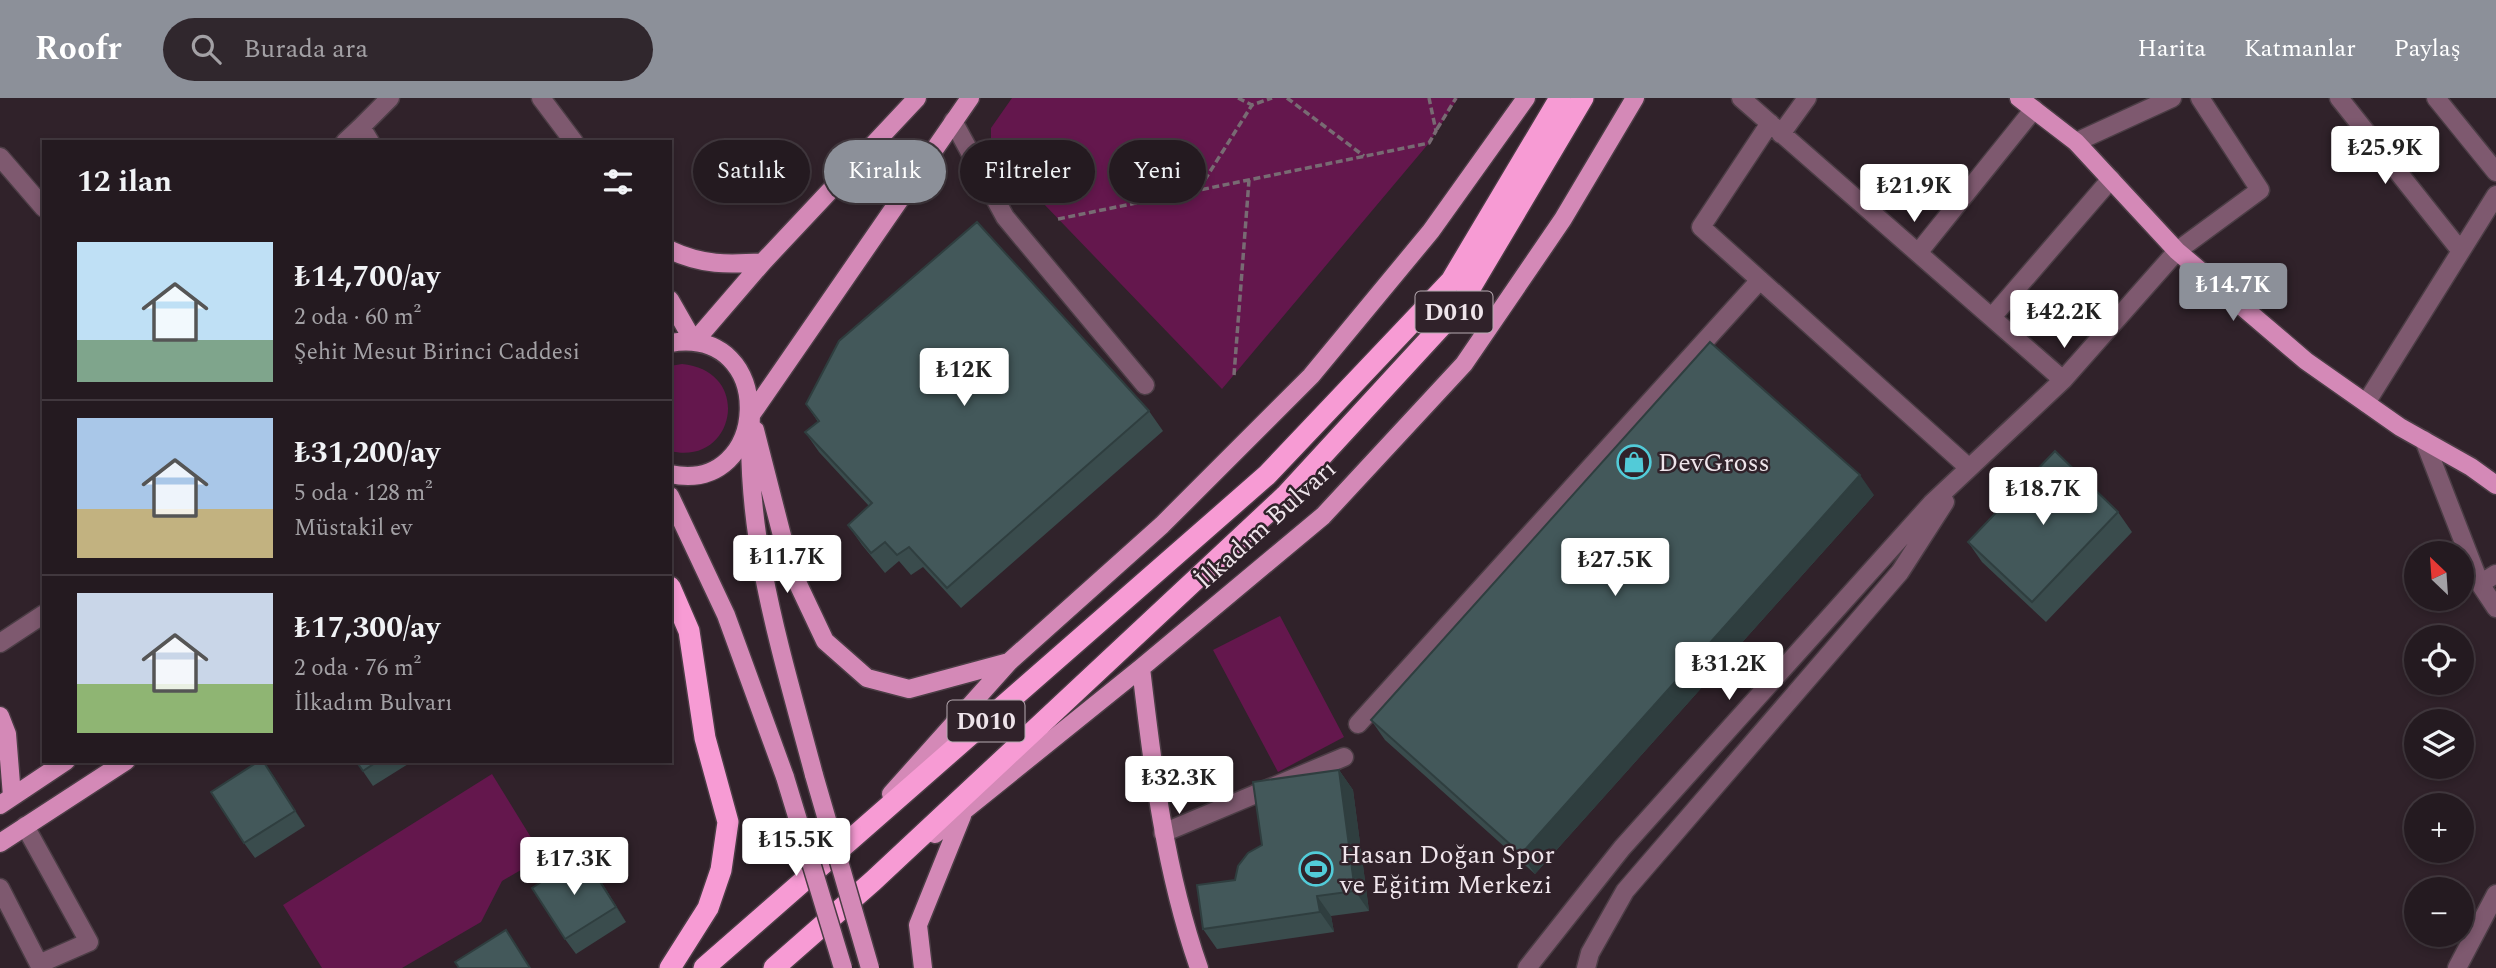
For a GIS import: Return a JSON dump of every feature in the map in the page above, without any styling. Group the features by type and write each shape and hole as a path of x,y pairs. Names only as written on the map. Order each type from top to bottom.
{"highway":[{"name":"İlkadım Bulvarı","path":"704,968 1267,475 1451,281 1560,98"},
{"name":"İlkadım Bulvarı","path":"774,968 873,881 1285,496 1459,307 1583,98"},
{"path":"670,968 708,908 721,870 728,822 705,738 689,631 672,592"}],"main road":[{"path":"694,342 762,262 918,98"},
{"path":"672,474 700,474 719,466 735,452 746,435 751,415 970,98"},
{"name":"İlkadım Bulvarı","path":"850,840 1009,662 1162,526 1311,376 1431,231 1526,98"},
{"name":"İlkadım Bulvarı","path":"873,881 962,814 1323,516 1464,365 1563,219 1635,98"},
{"path":"2026,104 2076,142 2177,251 2306,361 2366,403 2496,485"},
{"path":"672,251 693,261 720,265 762,262"},
{"path":"672,304 694,342"},
{"path":"672,343 694,342 713,348 730,359 743,375 750,394 748,464 764,584 814,775 870,968"},
{"path":"751,415 790,567 825,641 867,678 909,689 1009,662"},
{"path":"672,500 726,615 785,777 843,968"},
{"path":"1141,668 1156,800 1183,920 1199,968"},
{"path":"0,716 7,734 6,800"},
{"path":"6,800 63,763"},
{"path":"0,844 123,763"},
{"path":"923,968 918,925 962,814"}],"street":[{"path":"366,134 390,98"},
{"path":"541,98 572,140"},
{"path":"1741,98 2063,380"},
{"path":"1807,98 1776,129 1701,226 1968,467"},
{"path":"2076,142 2172,98"},
{"path":"1527,968 1622,848 1968,467 2063,380 2177,251 2260,190 2200,98"},
{"path":"2339,98 2460,250"},
{"path":"2436,98 2496,172"},
{"path":"1918,253 2026,104"},
{"path":"953,121 1005,218 1144,385"},
{"path":"0,157 42,206"},
{"path":"1992,317 2110,179"},
{"path":"2366,403 2496,195"},
{"path":"1358,724 1760,280"},
{"path":"2424,440 2480,584 2496,608"},
{"path":"1586,968 1590,953 1625,891 1900,572 1968,467"},
{"path":"2480,584 2496,574"},
{"path":"0,643 42,615"},
{"path":"1163,833 1344,757"},
{"path":"0,888 41,966 89,942 25,826"},
{"path":"2457,968 2496,894"}],"path":[{"path":"1238,98 1252,105"},
{"path":"1206,177 1252,105 1272,98"},
{"path":"1287,98 1364,156"},
{"path":"1429,98 1436,131"},
{"path":"1206,188 1429,143 1455,98"},
{"path":"1234,375 1249,180"},
{"path":"1058,219 1135,203"}],"shaded area":[{"path":"1012,98 1458,98 1429,143 1222,389 1043,203 1095,203 1095,140 991,140 991,128"},
{"path":"682,364 705,370 720,383 727,399 727,416 721,432 709,445 692,452 672,451 672,366"},
{"path":"1280,616 1344,737 1278,772 1213,650"},
{"path":"492,774 543,857 502,881 481,922 402,968 322,968 283,905"}],"building":[{"path":"977,222 1149,411 947,588 909,547 897,555 885,542 871,553 848,525 872,503 805,432 819,421 806,404 839,341"},
{"path":"1710,342 1860,475 1521,854 1371,720"},
{"path":"2055,451 2118,512 2032,602 1968,542"},
{"path":"256,763 264,763 295,811 244,843 211,792"},
{"path":"357,763 375,763 363,771"},
{"name":"Hasan Doğan Spor ve Eğitim Merkezi","path":"1339,770 1355,891 1317,896 1320,912 1203,929 1197,885 1235,880 1238,866 1248,853 1262,845 1253,782"},
{"path":"583,855 616,907 565,939 532,888"},
{"path":"506,930 530,968 459,968 455,962"}],"place":[{"name":"DevGross","path":"1634,462"},
{"name":"Hasan Doğan Spor ve Eğitim Merkezi","path":"1316,869"}]}
